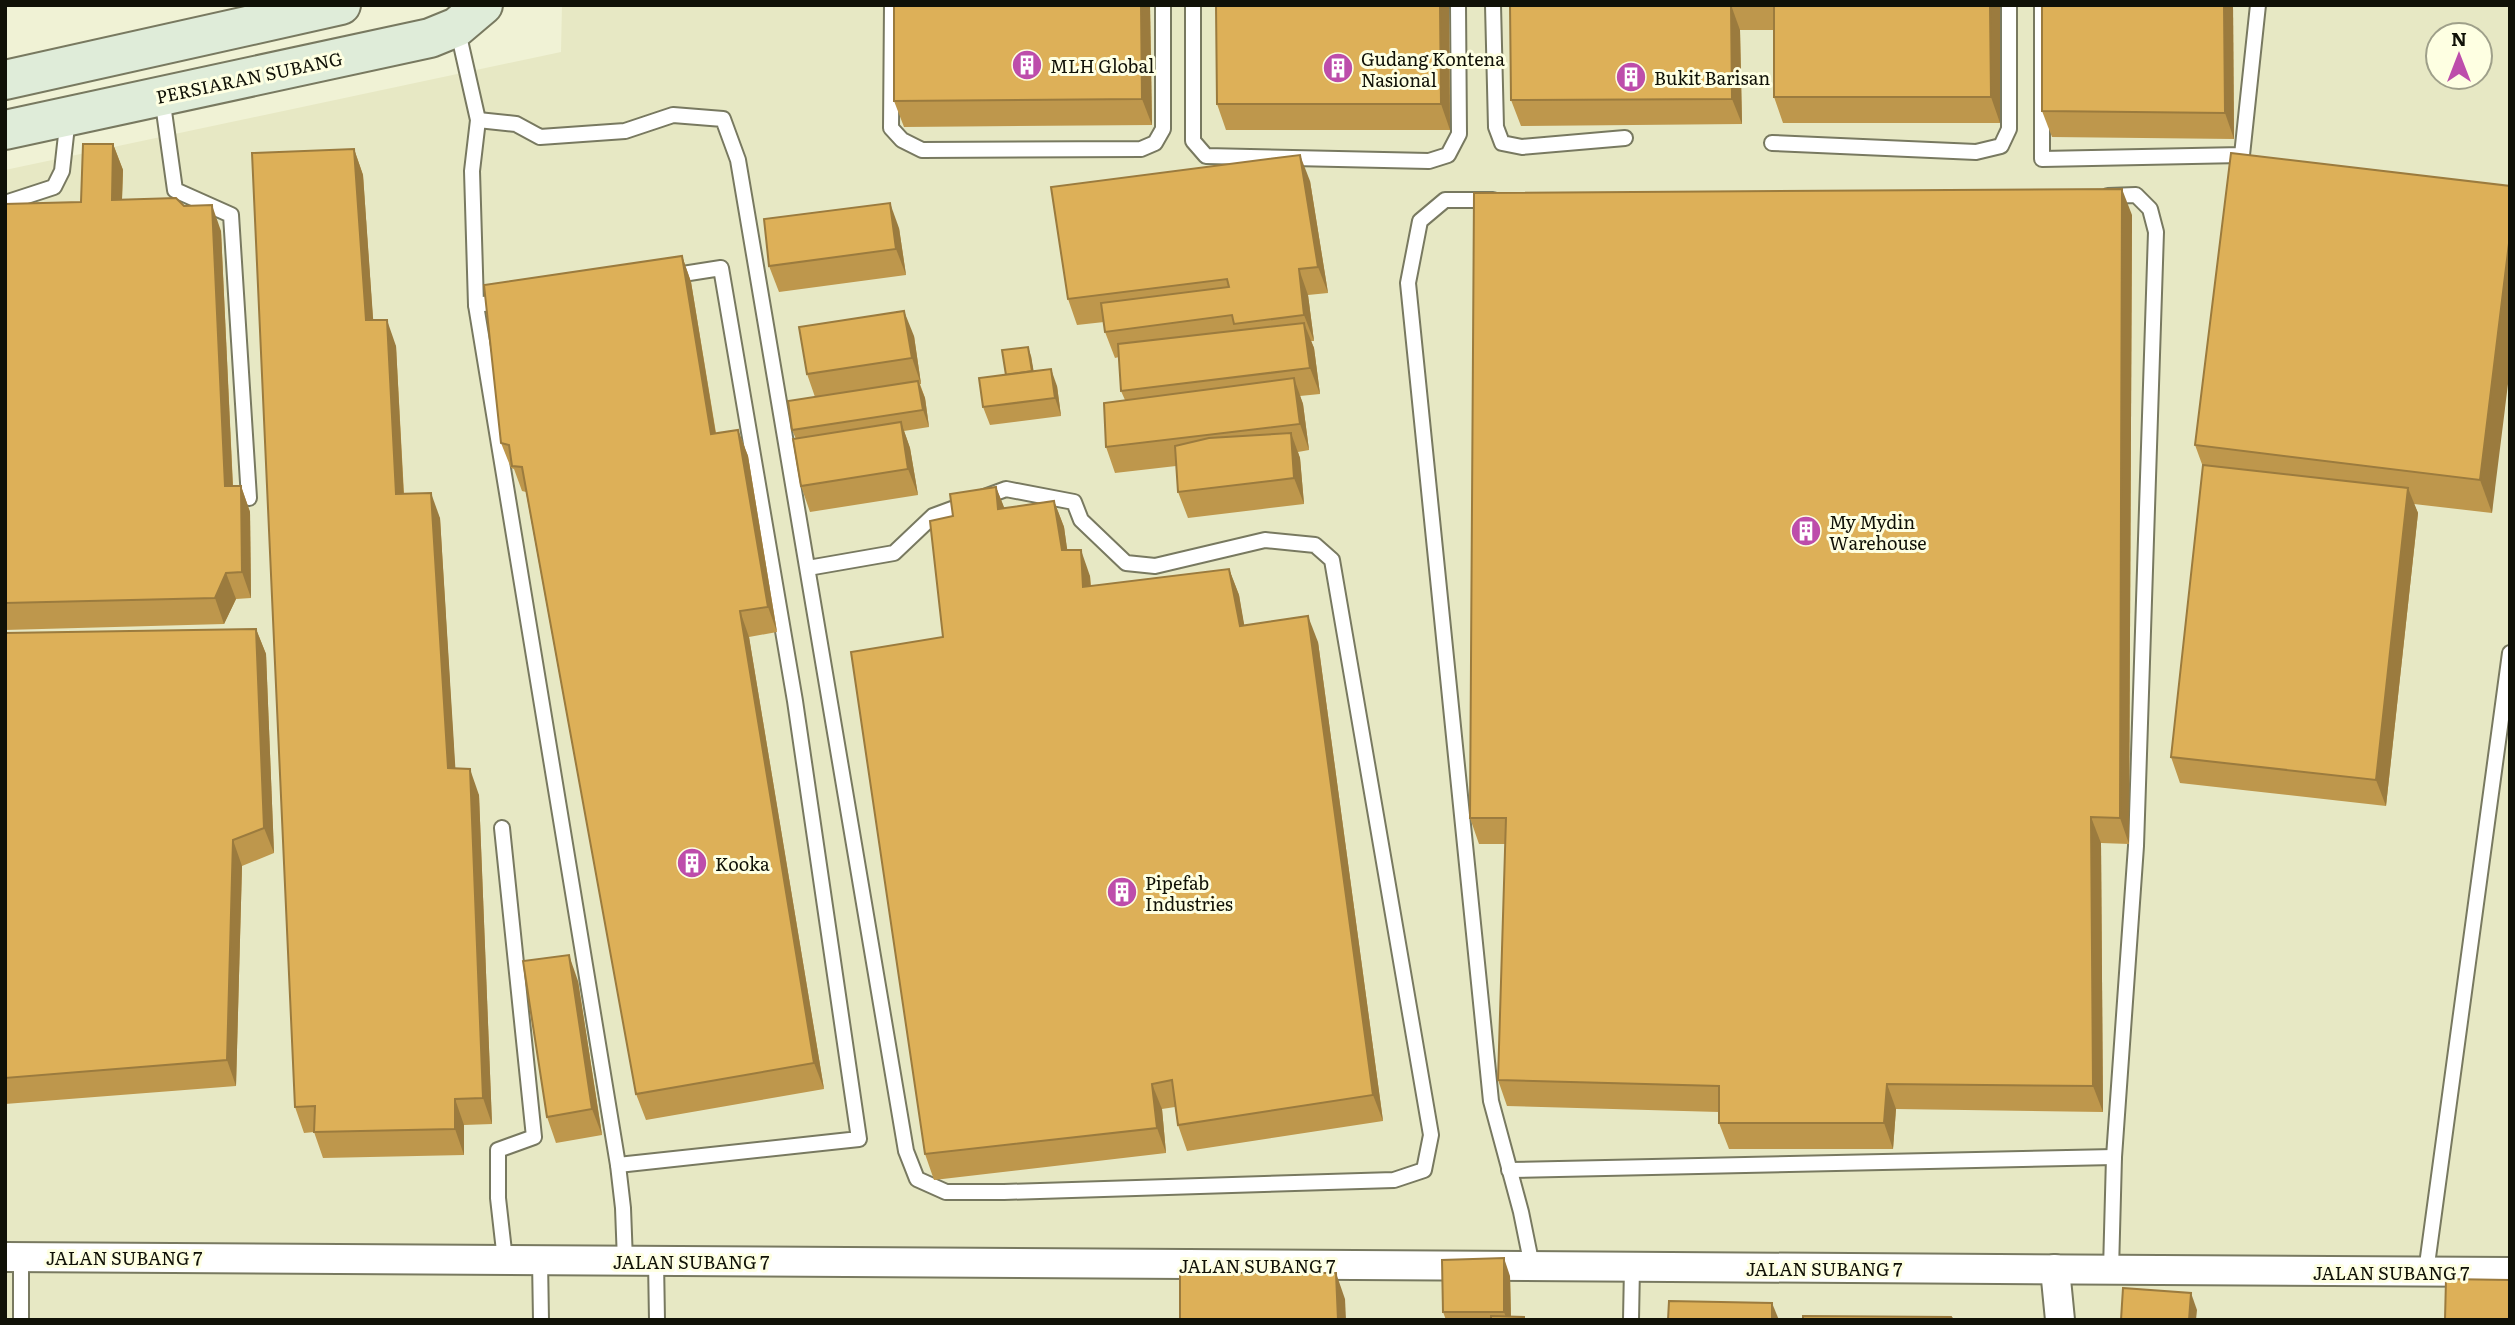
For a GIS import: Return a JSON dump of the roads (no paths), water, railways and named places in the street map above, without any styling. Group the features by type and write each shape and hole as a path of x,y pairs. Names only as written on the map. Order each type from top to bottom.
{"street":[{"path":"5,79 341,5"},
{"name":"PERSIARAN SUBANG","path":"5,130 430,38 470,16"},
{"name":"JALAN SUBANG 7","path":"13,1257 2510,1272"},
{"path":"2055,1269 2060,1320"}],"lane":[{"path":"892,5 891,128 902,140 922,150 936,150 1141,149 1155,143 1163,129 1163,5"},
{"path":"1193,5 1193,141 1206,156 1429,161 1448,155 1459,134 1458,5"},
{"path":"1493,5 1496,127 1502,143 1522,147 1625,138"},
{"path":"1772,143 1976,152 2001,146 2009,129 2009,5"},
{"path":"2042,5 2042,159 2242,155 2258,5"},
{"path":"470,16 478,120 472,171 476,305 618,1166 624,1208 625,1261"},
{"path":"162,95 175,190 231,215 249,498"},
{"path":"478,120 516,124 540,136 625,131 673,115 723,119 738,160 906,1151 917,1179 946,1192 1004,1192 1394,1180 1424,1170 1431,1135 1332,560 1315,545 1265,540 1155,566 1126,563 1081,520 1074,502 1006,489 933,516 894,552 808,569"},
{"path":"5,203 54,187 62,171 69,116"},
{"path":"2095,196 2136,195 2150,209 2156,232 2136,846 2113,1157 2111,1270"},
{"path":"1514,200 1445,200 1420,221 1408,284 1491,1101 1532,1266"},
{"path":"618,1166 859,1139 795,701 721,268 653,278"},
{"path":"476,305 517,299"},
{"path":"2426,1272 2510,653"},
{"path":"502,828 534,1137 498,1150 498,1198 505,1260"},
{"path":"1509,1170 2113,1157"},
{"path":"13,1257 21,1320"},
{"path":"540,1260 541,1320"},
{"path":"656,1261 657,1320"},
{"path":"1631,1320 1632,1267"}],"place":[{"name":"MLH Global","path":"1027,65"},
{"name":"Gudang Kontena Nasional","path":"1338,68"},
{"name":"Bukit Barisan","path":"1631,77"},
{"name":"My Mydin Warehouse","path":"1806,531"},
{"name":"Kooka","path":"692,863"},
{"name":"Pipefab Industries","path":"1122,892"}]}
